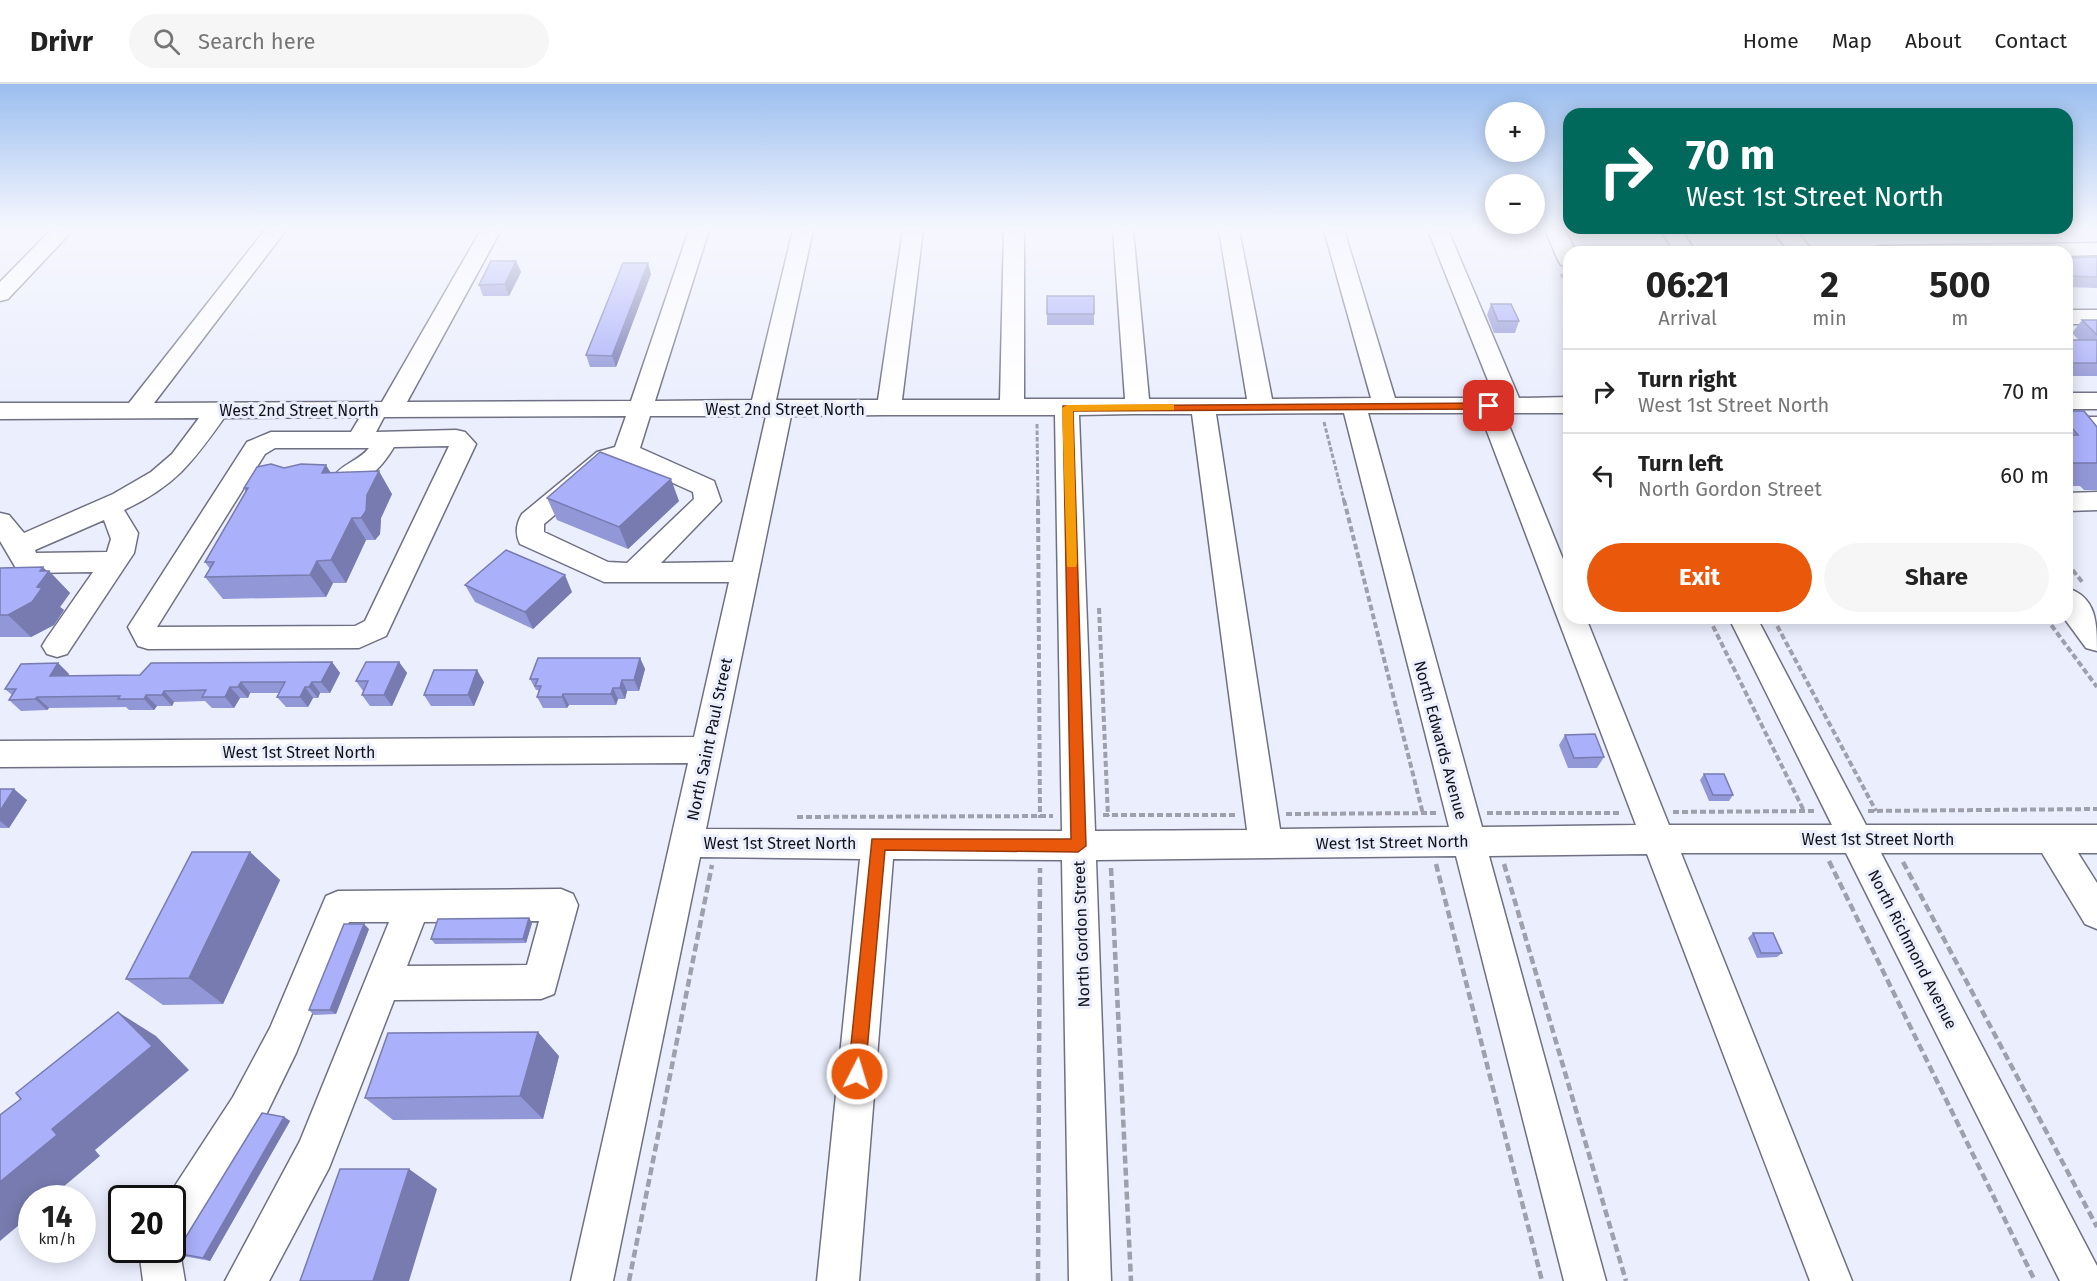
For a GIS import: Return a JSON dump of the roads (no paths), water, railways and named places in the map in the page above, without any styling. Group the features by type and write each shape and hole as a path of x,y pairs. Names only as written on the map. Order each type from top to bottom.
{"main road":[{"path":"2073,607 2097,639"}],"street":[{"path":"135,411 232,286"},
{"path":"330,466 359,440 383,410 457,286"},
{"path":"626,452 680,286"},
{"name":"North Saint Paul Street","path":"592,1281 701,843 706,750 745,572 793,286"},
{"path":"889,409 906,286"},
{"path":"1012,408 1013,286"},
{"path":"1128,286 1138,408"},
{"path":"1239,286 1261,407"},
{"path":"1350,286 1386,407"},
{"path":"1458,286 1563,591"},
{"path":"2073,317 2097,317"},
{"path":"2073,401 2097,401"},
{"name":"West 2nd Street North","path":"0,411 1563,405"},
{"path":"1203,407 1264,829"},
{"name":"North Edwards Avenue","path":"1354,407 1585,1281"},
{"name":"North Gordon Street","path":"1067,408 1090,1281"},
{"path":"19,546 108,506 166,474 188,452 216,411"},
{"path":"359,440 456,438 463,444 376,628 360,637 148,638 142,627 256,448 271,440 330,466 363,470 374,462 386,440"},
{"path":"634,573 708,501 705,487 626,452 606,458 531,520 530,537 604,572 634,573 745,572"},
{"path":"2073,502 2097,501"},
{"path":"57,646 127,541 108,506"},
{"path":"0,522 19,546 27,563 115,562"},
{"path":"1574,624 1831,1281"},
{"name":"North Richmond Avenue","path":"1747,624 1867,825 2082,1281"},
{"name":"West 1st Street North","path":"0,754 706,750"},
{"name":"West 1st Street North","path":"701,843 878,843 1078,831 1811,825 1867,825 2050,839 2097,839"},
{"path":"2050,839 2097,913"},
{"path":"838,1281 878,843"},
{"path":"186,1206 247,1112 283,1040 338,907 561,905 541,982 382,983"},
{"path":"246,1281 315,1154 412,907"},
{"path":"162,1263 164,1281"}]}
